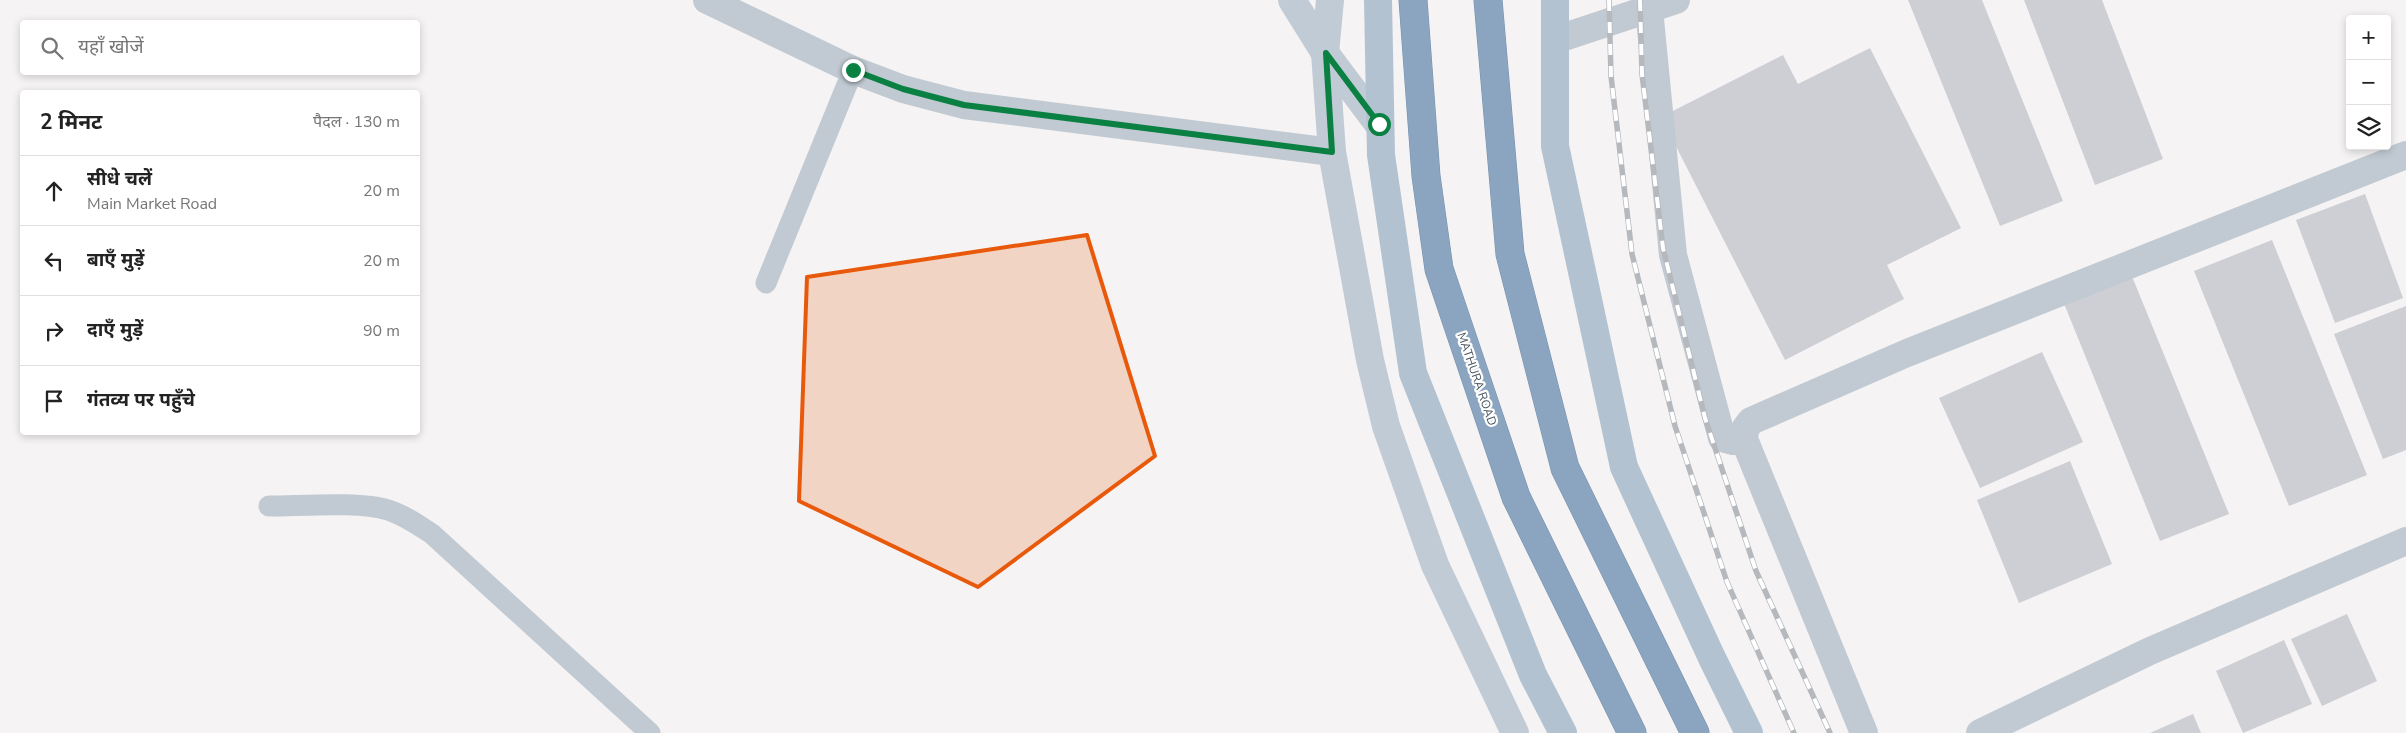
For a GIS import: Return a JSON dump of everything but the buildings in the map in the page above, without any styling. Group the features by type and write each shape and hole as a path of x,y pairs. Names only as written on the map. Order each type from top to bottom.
{"highway":[{"name":"MATHURA ROAD","path":"1413,0 1426,176 1439,269 1516,497 1632,733"},
{"path":"1488,0 1510,254 1565,468 1695,733"}],"main road":[{"path":"1378,0 1381,155 1413,373 1533,675 1563,733"},
{"path":"1555,0 1555,146 1624,467 1712,658 1750,733"}],"street":[{"path":"707,0 853,70 903,89 964,105 1332,152"},
{"path":"1292,0 1326,53 1379,124"},
{"path":"1330,0 1326,53 1332,152 1370,360 1386,426 1435,565 1515,733"},
{"path":"1555,40 1676,0"},
{"path":"1649,9 1673,255 1722,438 1733,441 1744,439"},
{"path":"1864,733 1744,439 1745,429 1752,421 1765,413 1916,350 2406,155"},
{"path":"1980,733 2159,647 2406,541"}],"lane":[{"path":"766,283 853,70"},
{"path":"269,506 371,506 389,510 412,521 432,534 650,733"}],"highlighted area":[{"path":"1087,235 1155,456 978,587 799,501 807,277"}],"railway":[{"path":"1609,0 1611,76 1632,254 1675,426 1727,582 1794,733"},
{"path":"1640,0 1642,74 1663,248 1705,418 1756,571 1830,733"}],"route":[{"path":"853,70 903,89 964,105 1332,152 1326,53 1379,124"}]}
